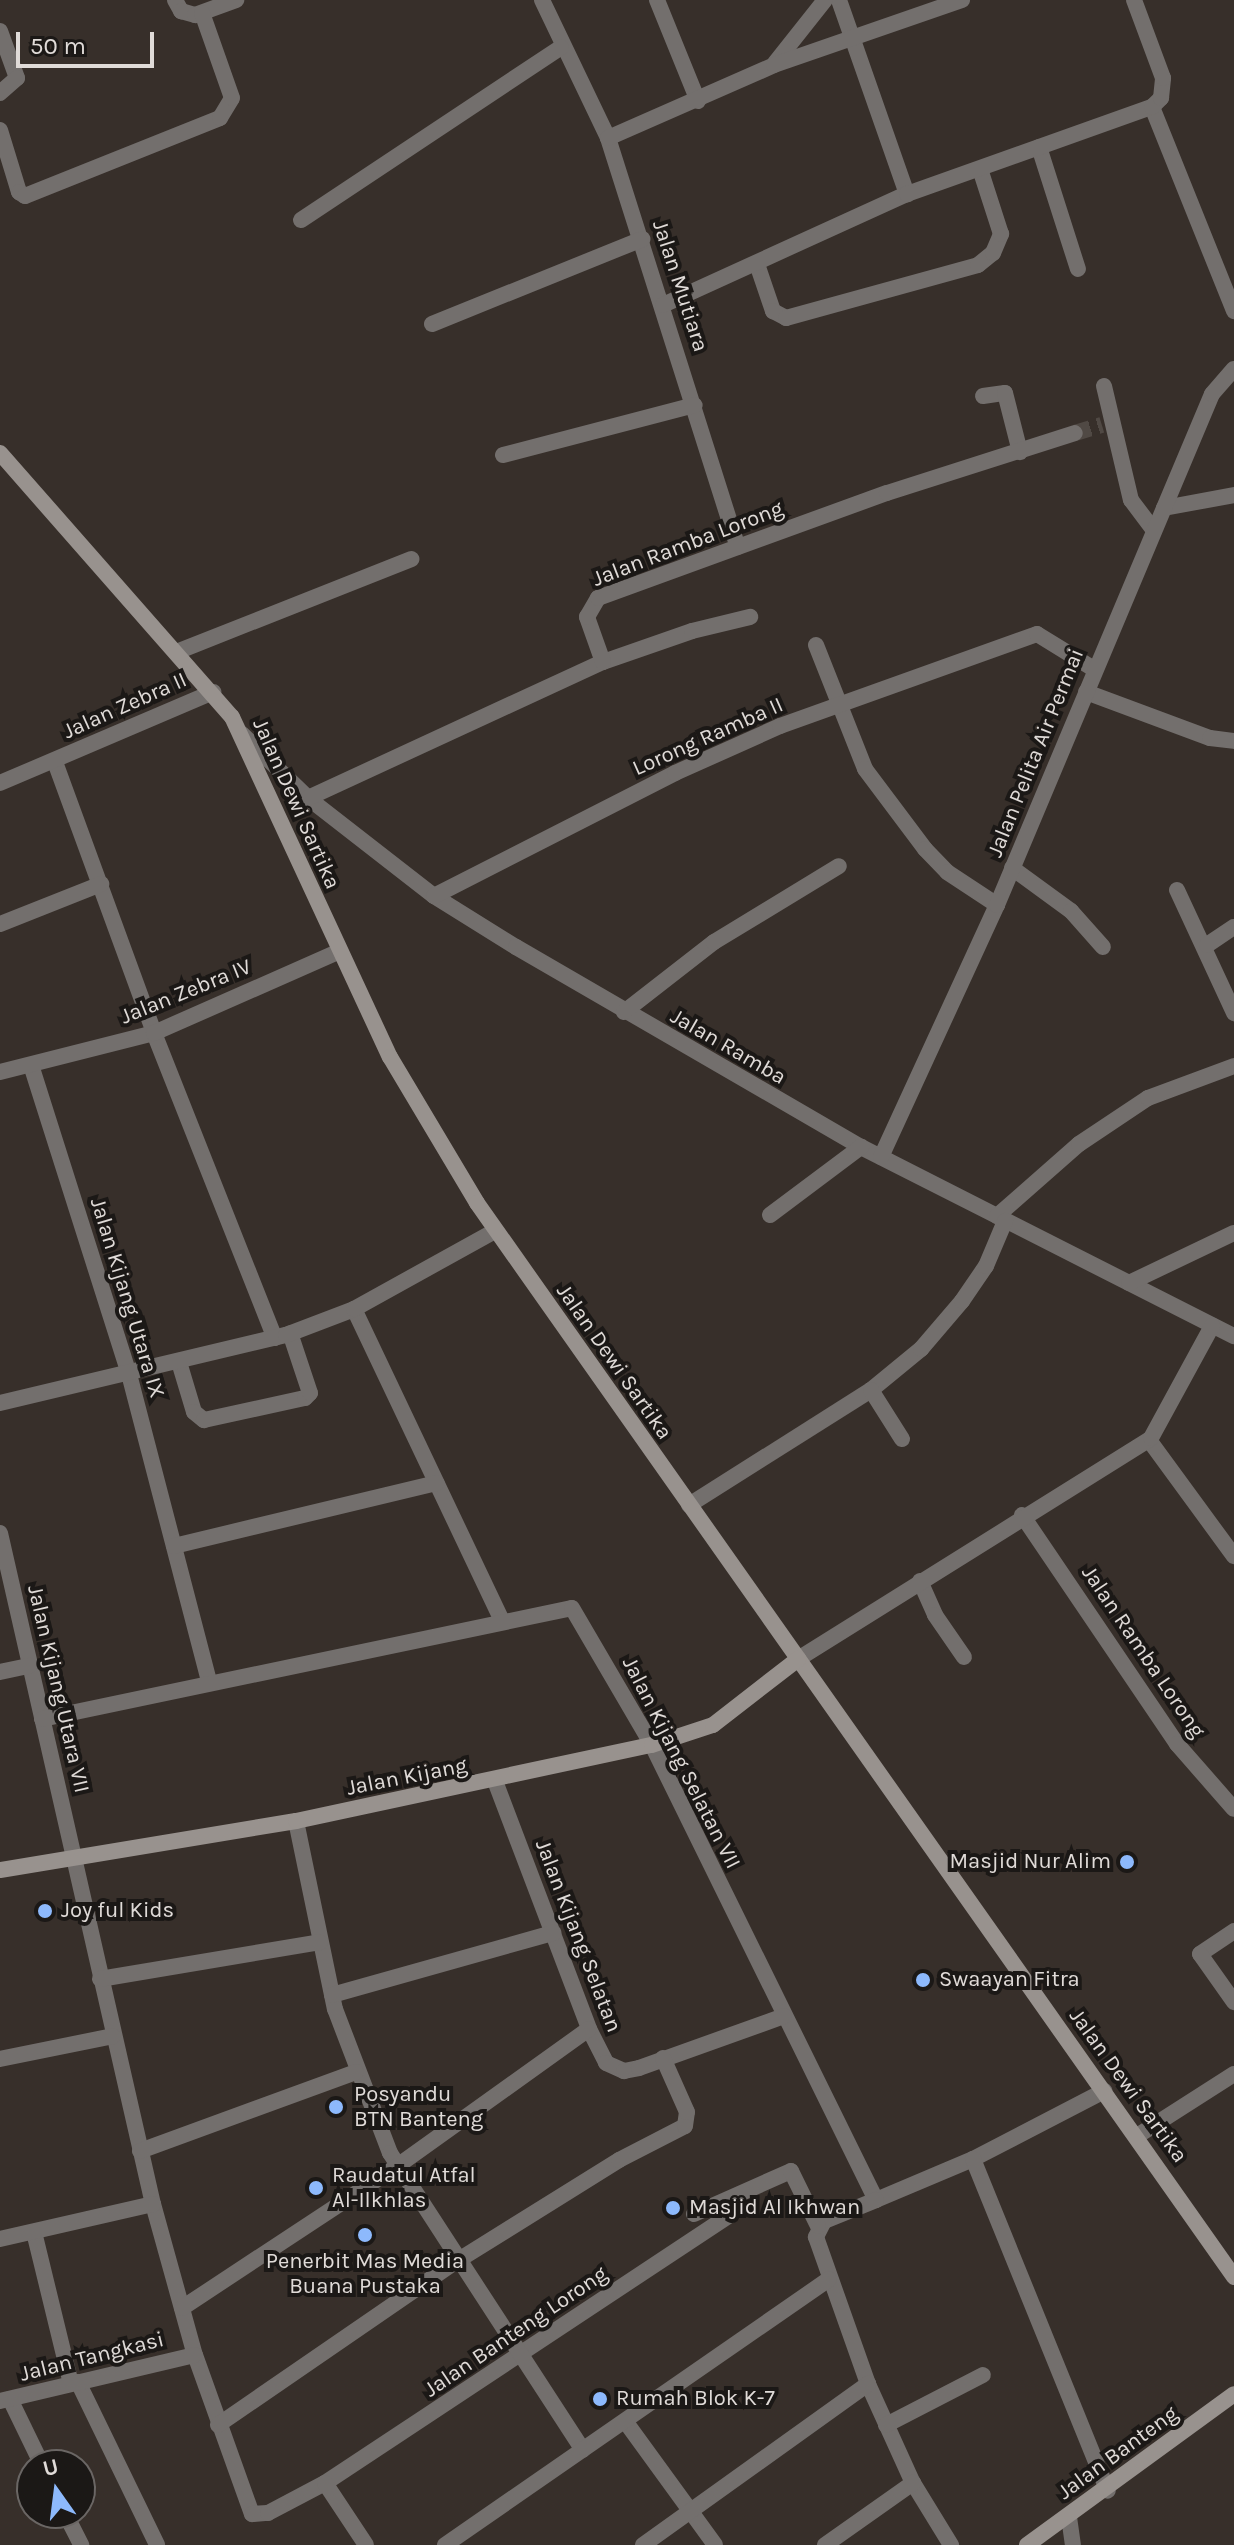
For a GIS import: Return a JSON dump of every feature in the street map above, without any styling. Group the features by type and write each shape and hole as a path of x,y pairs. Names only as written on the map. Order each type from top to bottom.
{"main road":[{"name":"Jalan Dewi Sartika","path":"0,453 179,651 241,733 338,952 400,1076 495,1231 1234,2277"},
{"name":"Jalan Kijang","path":"0,1870 74,1855 296,1821 495,1781 652,1745 720,1721 798,1659"},
{"name":"Jalan Banteng","path":"1027,2545 1108,2491 1234,2394"}],"street":[{"path":"0,130 18,189 25,196 220,118 232,98 195,13 175,0"},
{"path":"195,13 236,0"},
{"name":"Jalan Mutiara","path":"542,0 561,47 608,138 738,547"},
{"path":"657,0 698,101"},
{"path":"774,65 825,0"},
{"path":"839,0 907,194"},
{"path":"608,138 774,65 853,40 929,6 962,0"},
{"path":"663,305 907,194 1152,107 1161,98 1163,78 1134,0"},
{"path":"0,31 17,78 0,93"},
{"path":"301,220 561,47"},
{"path":"1152,107 1234,311"},
{"path":"1039,147 1078,269"},
{"path":"757,264 773,311 786,318 978,265 993,253 1001,234 980,169"},
{"path":"432,324 642,239"},
{"name":"Jalan Pelita Air Permai","path":"881,1157 997,905 1212,394 1234,369"},
{"path":"1104,386 1131,500 1154,530"},
{"path":"983,396 1005,393 1020,452"},
{"path":"503,455 695,405"},
{"name":"Jalan Ramba Lorong","path":"603,662 587,617 593,601 738,547 1075,433"},
{"path":"1164,508 1234,495"},
{"path":"179,651 411,559"},
{"path":"308,798 603,662 750,617"},
{"name":"Lorong Ramba II","path":"434,896 675,773 780,726 838,708 1037,634 1094,669"},
{"path":"816,645 862,765 915,838 947,872 997,905"},
{"name":"Jalan Zebra II","path":"0,783 213,692"},
{"path":"1086,692 1210,738 1234,741"},
{"name":"Jalan Ramba","path":"241,733 308,798 434,896 624,1012 861,1147 1234,1336"},
{"name":"Jalan Zebra II","path":"55,762 154,1033"},
{"path":"624,1012 714,942 839,866"},
{"path":"1012,868 1071,911 1103,947"},
{"path":"0,924 101,884"},
{"path":"1177,890 1207,945 1234,1013"},
{"path":"1207,945 1234,927"},
{"name":"Jalan Zebra IV","path":"0,1072 154,1033 338,952"},
{"path":"154,1033 310,1393 305,1398 202,1420 194,1412 179,1362"},
{"name":"Jalan Kijang Utara IX","path":"31,1065 129,1374 209,1682"},
{"path":"689,1505 871,1390 921,1349 962,1301 986,1266 1001,1218 1079,1144 1148,1098 1234,1066"},
{"path":"770,1215 861,1147"},
{"path":"0,1403 283,1336 354,1309 495,1231"},
{"path":"1129,1283 1234,1233"},
{"path":"354,1309 502,1620"},
{"path":"798,1659 1022,1515 1149,1440 1212,1326"},
{"path":"871,1390 902,1439"},
{"path":"1149,1440 1234,1556"},
{"path":"174,1546 437,1483"},
{"name":"Jalan Ramba Lorong","path":"1022,1515 1177,1744 1234,1809"},
{"name":"Jalan Kijang Utara VII","path":"0,1533 74,1855"},
{"path":"920,1581 935,1615 964,1657"},
{"name":"Jalan Kijang Selatan VII","path":"42,1719 502,1620 557,1609 576,1611 652,1745 876,2200"},
{"path":"0,1672 29,1666"},
{"name":"Jalan Kijang Selatan","path":"495,1781 589,2029 606,2063 616,2069 629,2070 784,2016"},
{"path":"296,1821 332,1995 356,2072 396,2167 583,2450"},
{"path":"0,2059 113,2036 74,1855"},
{"path":"1234,1931 1200,1954 1234,2002"},
{"path":"332,1995 553,1933"},
{"path":"100,1979 320,1942"},
{"path":"182,2308 396,2167 589,2029"},
{"name":"Jalan Banteng Lorong","path":"113,2036 153,2204 195,2355 252,2514 268,2513 325,2483 522,2356 730,2215"},
{"path":"218,2425 457,2261 619,2160 685,2126 687,2112 663,2058"},
{"path":"140,2151 356,2072"},
{"path":"1137,2136 1234,2074"},
{"path":"818,2226 973,2159 1104,2091"},
{"path":"973,2159 1108,2491"},
{"path":"694,2214 791,2171 818,2226 816,2237 829,2279 868,2384 913,2483 951,2545"},
{"path":"0,2239 153,2204"},
{"path":"34,2232 74,2383 157,2545"},
{"path":"445,2545 829,2279"},
{"name":"Jalan Tangkasi","path":"5,2400 195,2355"},
{"path":"886,2425 983,2375"},
{"path":"643,2545 868,2384"},
{"path":"5,2400 33,2449"},
{"path":"625,2421 715,2545"},
{"path":"325,2483 366,2545"},
{"path":"825,2545 913,2483"},
{"path":"1069,2517 1073,2545"}],"tunnel":[{"path":"1075,433 1102,425"}],"place":[{"name":"Masjid Nur Alim","path":"1127,1862"},
{"name":"Joy ful Kids","path":"45,1911"},
{"name":"Swaayan Fitra","path":"923,1980"},
{"name":"Posyandu BTN Banteng","path":"336,2107"},
{"name":"Raudatul Atfal Al-Ilkhlas","path":"316,2188"},
{"name":"Masjid Al Ikhwan","path":"673,2208"},
{"name":"Penerbit Mas Media Buana Pustaka","path":"365,2235"},
{"name":"Rumah Blok K-7","path":"600,2399"}]}
